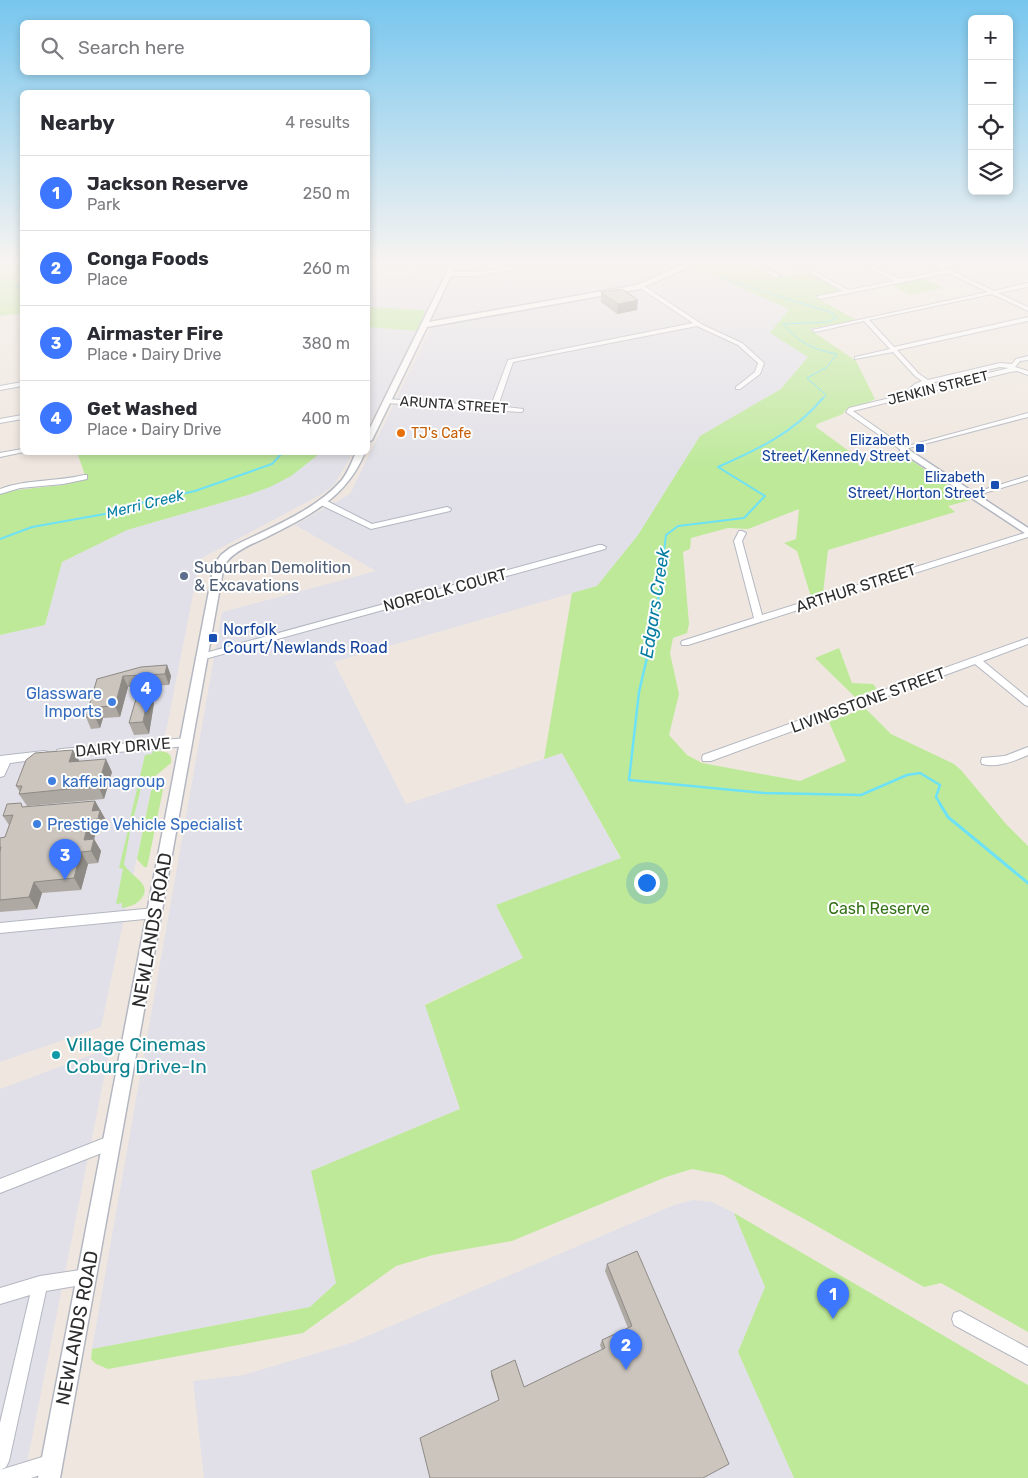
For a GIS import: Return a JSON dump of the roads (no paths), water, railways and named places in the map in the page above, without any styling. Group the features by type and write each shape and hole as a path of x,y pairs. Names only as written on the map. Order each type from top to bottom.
{"street":[{"path":"370,436 421,331"},
{"path":"494,408 510,361 663,331"},
{"path":"713,331 740,344 761,362 758,373 738,388"},
{"path":"876,331 917,375 927,382 927,386 933,390"},
{"path":"857,358 974,331"},
{"path":"900,397 927,382 998,365 1013,367 1028,358"},
{"name":"JENKIN STREET","path":"903,449 849,412 851,409 933,390 1013,367 1028,372"},
{"path":"0,388 20,384"},
{"name":"ARUNTA STREET","path":"387,401 521,410"},
{"path":"903,449 1028,415"},
{"path":"0,421 20,417"},
{"path":"903,449 1028,533"},
{"path":"0,455 20,451"},
{"name":"NEWLANDS ROAD","path":"51,1471 219,565 234,550 322,502 342,485 360,455"},
{"path":"0,492 16,487 66,482 84,477"},
{"path":"971,495 1028,478"},
{"path":"322,502 371,527 447,509"},
{"path":"742,533 738,541 759,619"},
{"name":"ARTHUR STREET","path":"685,643 1028,533"},
{"name":"NORFOLK COURT","path":"201,657 602,547"},
{"name":"LIVINGSTONE STREET","path":"708,758 1028,642"},
{"path":"976,660 1028,703"},
{"name":"DAIRY DRIVE","path":"3,759 186,742"},
{"path":"986,761 1006,760 1028,751"},
{"path":"0,773 3,759"},
{"path":"0,928 155,913"},
{"path":"0,1186 112,1142"},
{"path":"0,1296 16,1289 87,1277"},
{"path":"0,1461 40,1284"},
{"path":"960,1319 1028,1357"},
{"path":"2,1478 51,1471"}],"waterway":[{"name":"Edgars Creek","path":"790,331 807,344 837,354 827,367 807,378 826,395 822,400"},
{"name":"Edgars Creek","path":"661,577 666,535 678,526 744,518 765,496 718,467 775,439 800,421 823,398"},
{"name":"Merri Creek","path":"0,539 32,527 116,512 141,503 195,491 272,464 280,455"},
{"name":"Edgars Creek","path":"661,575 656,619 639,692 629,780 765,793 861,795 907,775 920,773 940,785 936,797 941,805"},
{"name":"Edgars Creek","path":"940,804 948,817 1028,883"}],"place":[{"name":"TJ's Cafe","path":"401,433"},
{"name":"Elizabeth Street/Kennedy Street","path":"920,448"},
{"name":"Elizabeth Street/Horton Street","path":"995,485"},
{"name":"Suburban Demolition & Excavations","path":"184,576"},
{"name":"Norfolk Court/Newlands Road","path":"213,638"},
{"name":"Glassware Imports","path":"112,702"},
{"name":"Get Washed","path":"146,713"},
{"name":"kaffeinagroup","path":"52,781"},
{"name":"Prestige Vehicle Specialist","path":"37,824"},
{"name":"Airmaster Fire","path":"65,880"},
{"name":"Village Cinemas Coburg Drive-In","path":"56,1055"},
{"name":"Jackson Reserve","path":"833,1319"},
{"name":"Conga Foods","path":"626,1370"}],"park label":[{"name":"Cash Reserve","path":"879,908"}]}
